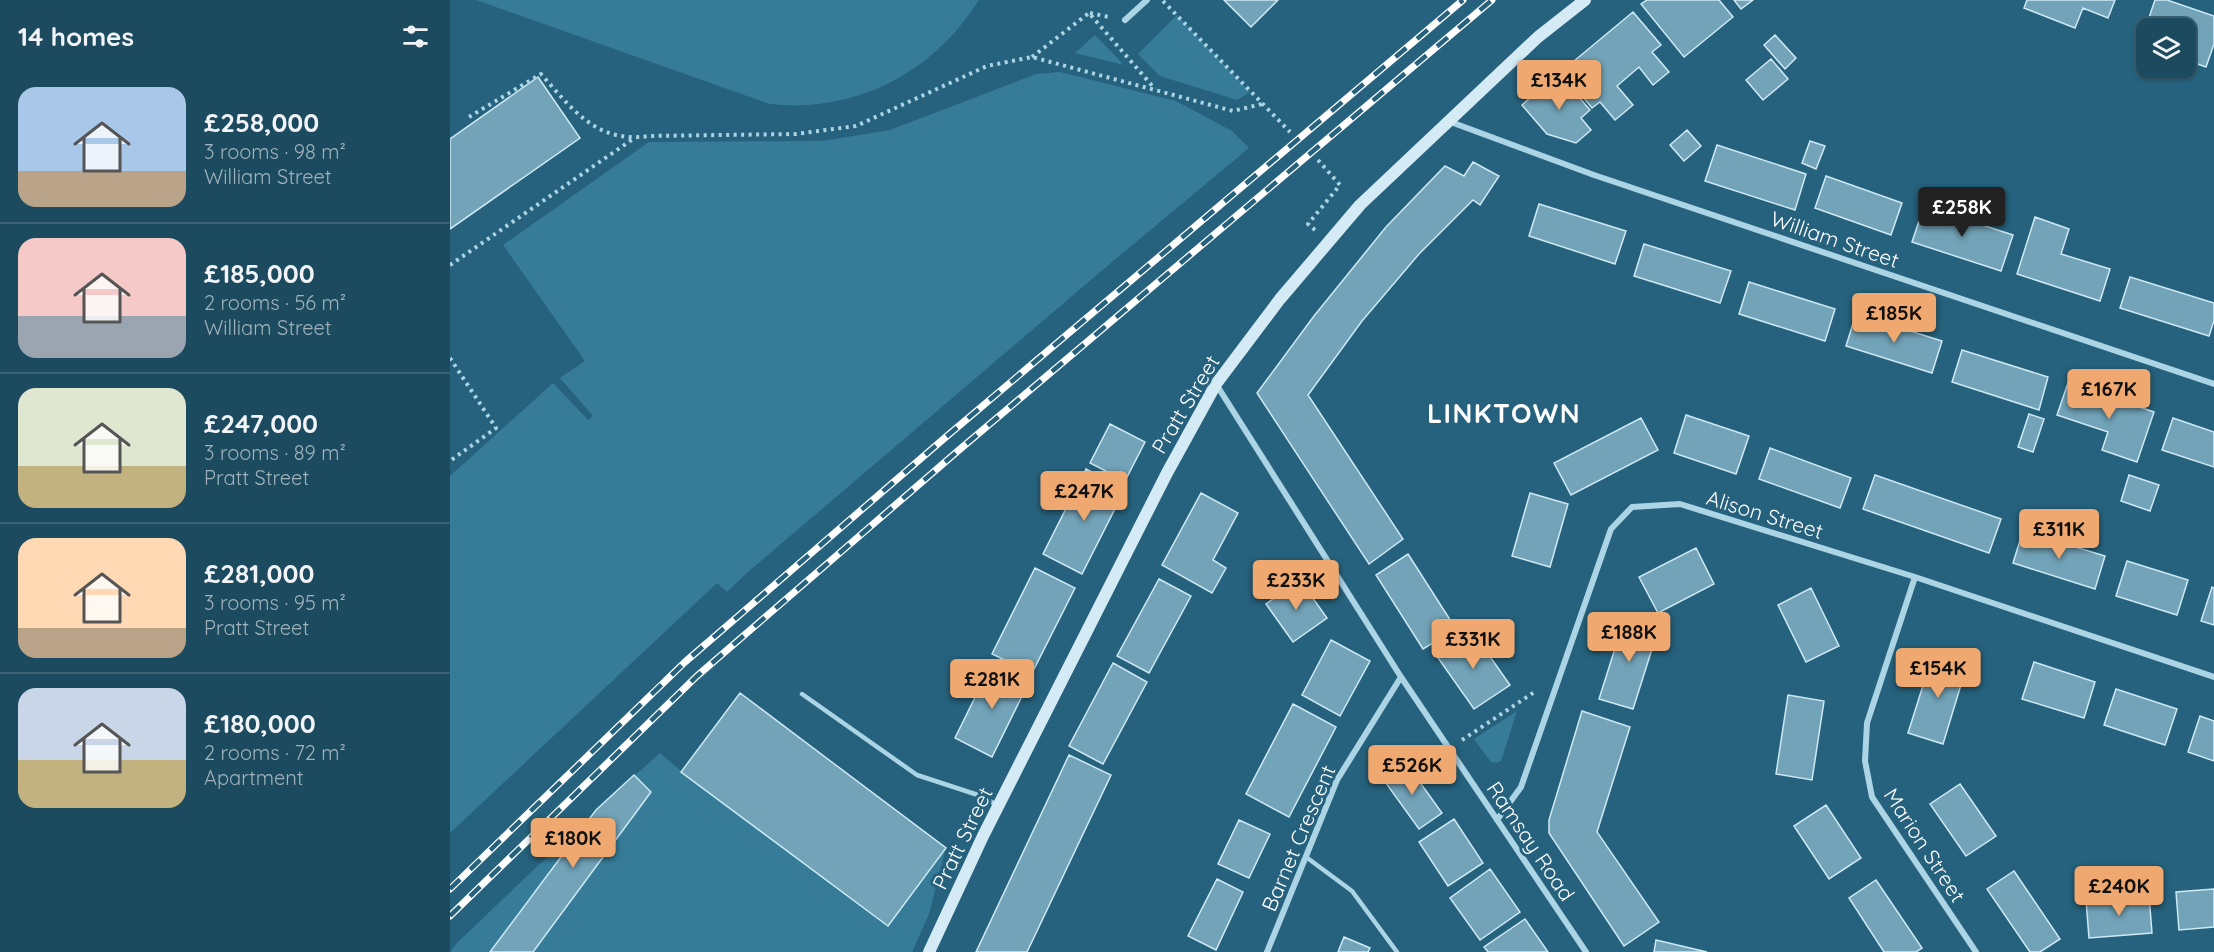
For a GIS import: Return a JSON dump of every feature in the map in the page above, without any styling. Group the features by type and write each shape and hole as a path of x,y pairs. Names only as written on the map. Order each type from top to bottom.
{"main road":[{"name":"Pratt Street","path":"929,952 999,806 1167,473 1216,384 1280,299 1360,205 1538,37 1585,0"}],"street":[{"path":"1125,20 1147,0"},
{"name":"William Street","path":"1447,121 1605,179 2214,384"},
{"name":"Ramsay Road","path":"1216,384 1401,677 1586,952"},
{"name":"Alison Street","path":"1497,820 1521,787 1611,529 1632,507 1680,504 1915,577 2214,677"},
{"name":"Marion Street","path":"1915,577 1867,723 1865,761 1872,797 1976,952"},
{"name":"Barnet Crescent","path":"1267,952 1337,780 1401,677"}],"lane":[{"path":"802,694 917,775 981,796 999,806"},
{"path":"1306,857 1353,891 1397,952"}],"path":[{"path":"1162,0 1290,132"},
{"path":"1032,57 1089,13 1156,90"},
{"path":"450,265 633,139 649,136 796,135 856,126 987,66 1032,57 1233,111 1262,104"},
{"path":"469,117 541,74 578,116 601,131 633,139"},
{"path":"1318,160 1340,185 1308,224 1328,241"},
{"path":"450,358 496,428 450,461"},
{"path":"1449,749 1560,676"}],"shaded area":[{"path":"476,0 979,0 946,41 906,74 860,95 834,102 798,105 770,104"},
{"path":"1177,15 1250,92 1237,100 1160,76 1138,54"},
{"path":"1095,35 1124,65 1075,53"},
{"path":"1060,72 1176,101 1232,131 1249,148 1112,262 727,592 717,583 450,833 450,476 553,383 588,420 593,416 560,378 585,361 503,245 649,142 823,141 890,130 1036,74"},
{"path":"740,693 946,848 929,914 912,952 450,952 596,810 660,753 681,771"},
{"path":"1517,711 1501,761 1491,762 1474,739"}],"building":[{"path":"1224,0 1278,0 1251,27"},
{"path":"1647,0 1719,0 1733,17 1684,57 1641,4"},
{"path":"1734,0 1753,0 1741,9"},
{"path":"2027,0 2115,0 2108,18 2083,8 2075,28 2024,8"},
{"path":"2155,0 2167,0 2214,16 2214,44 2206,67 2196,64 2196,18 2149,18"},
{"path":"1633,12 1661,45 1652,52 1669,72 1653,85 1639,67 1617,86 1633,105 1615,120 1600,102 1592,108 1562,71"},
{"path":"1775,35 1796,58 1785,69 1764,45"},
{"path":"1771,59 1788,79 1763,100 1746,80"},
{"path":"1558,73 1590,110 1581,118 1591,130 1576,143 1547,134 1522,105"},
{"path":"538,77 580,138 450,229 450,139"},
{"path":"1687,130 1701,146 1684,161 1670,145"},
{"path":"1810,141 1825,146 1816,169 1802,163"},
{"path":"1717,145 1806,174 1795,210 1705,181"},
{"path":"1473,162 1499,176 1480,205 1473,200 1419,254 1362,321 1308,395 1403,539 1369,564 1257,393 1314,316 1386,227 1445,166 1464,176"},
{"path":"1826,176 1902,203 1891,235 1815,208"},
{"path":"1539,204 1626,231 1615,264 1529,236"},
{"path":"1924,206 2013,235 2001,271 1912,242"},
{"path":"2035,217 2069,229 2061,254 2110,269 2100,301 2017,274"},
{"path":"1644,244 1731,271 1720,303 1634,276"},
{"path":"2130,277 2214,303 2214,321 2209,336 2120,308"},
{"path":"1749,282 1835,309 1825,341 1739,314"},
{"path":"1856,314 1942,341 1932,373 1846,346"},
{"path":"1962,350 2048,377 2039,410 1952,382"},
{"path":"2068,383 2154,412 2137,462 2102,450 2108,432 2057,415"},
{"path":"2029,414 2044,419 2033,452 2018,447"},
{"path":"1686,415 1749,436 1736,474 1674,453"},
{"path":"1641,418 1658,450 1571,495 1554,463"},
{"path":"2173,418 2214,432 2214,467 2162,450"},
{"path":"1110,424 1145,442 1125,481 1090,463"},
{"path":"1770,448 1851,478 1840,508 1759,479"},
{"path":"1086,469 1125,489 1082,574 1043,554"},
{"path":"1875,475 2001,519 1989,553 1863,509"},
{"path":"2129,475 2159,485 2150,511 2121,501"},
{"path":"1201,493 1238,513 1213,560 1226,568 1212,593 1162,565"},
{"path":"1530,493 1568,504 1550,567 1512,556"},
{"path":"2023,531 2105,556 2095,589 2013,563"},
{"path":"1696,548 1714,584 1658,613 1639,577"},
{"path":"1408,554 1456,629 1423,649 1376,575"},
{"path":"2127,561 2188,580 2177,615 2116,596"},
{"path":"1035,568 1075,588 1032,673 992,654"},
{"path":"1159,579 1191,596 1149,673 1117,656"},
{"path":"1300,580 1327,618 1293,642 1266,604"},
{"path":"2212,587 2214,588 2214,625 2201,621"},
{"path":"1811,588 1839,646 1806,662 1778,605"},
{"path":"1625,617 1659,627 1633,709 1599,699"},
{"path":"1472,631 1510,685 1474,709 1436,655"},
{"path":"1331,640 1370,661 1340,716 1302,695"},
{"path":"1933,654 1967,665 1943,744 1908,733"},
{"path":"2034,662 2095,682 2084,718 2022,699"},
{"path":"992,663 1029,682 992,757 955,738"},
{"path":"1113,663 1147,682 1103,764 1069,746"},
{"path":"2116,689 2177,709 2165,745 2104,725"},
{"path":"740,693 946,848 888,926 681,772"},
{"path":"1788,695 1824,701 1812,780 1776,774"},
{"path":"1293,704 1336,727 1289,817 1246,794"},
{"path":"1582,711 1630,727 1597,832 1659,922 1624,946 1549,833 1549,820"},
{"path":"2200,716 2214,721 2214,761 2188,752"},
{"path":"1069,755 1111,775 1027,952 976,952"},
{"path":"1406,763 1442,813 1419,829 1383,779"},
{"path":"634,775 651,792 533,952 490,952 596,810"},
{"path":"1960,784 1996,836 1966,856 1930,804"},
{"path":"1826,805 1861,858 1829,879 1794,826"},
{"path":"1454,819 1483,863 1448,886 1419,842"},
{"path":"1239,820 1270,834 1249,878 1218,864"},
{"path":"1490,869 1520,912 1480,940 1450,898"},
{"path":"2014,871 2060,939 2040,952 2030,952 1987,889"},
{"path":"1217,879 1243,892 1216,950 1188,936"},
{"path":"1876,880 1922,948 1916,952 1884,952 1849,898"},
{"path":"2214,889 2214,927 2179,930 2176,892"},
{"path":"2149,895 2152,933 2089,938 2086,900"},
{"path":"1525,919 1548,952 1488,952 1484,947"},
{"path":"1344,937 1370,948 1368,952 1338,952"},
{"path":"1656,940 1707,952 1654,952"}],"railway":[{"path":"450,889 685,662 947,436 1463,0"},
{"path":"450,916 697,676 959,450 1492,0"}],"district":[{"name":"LINKTOWN","path":"1504,413"}]}
